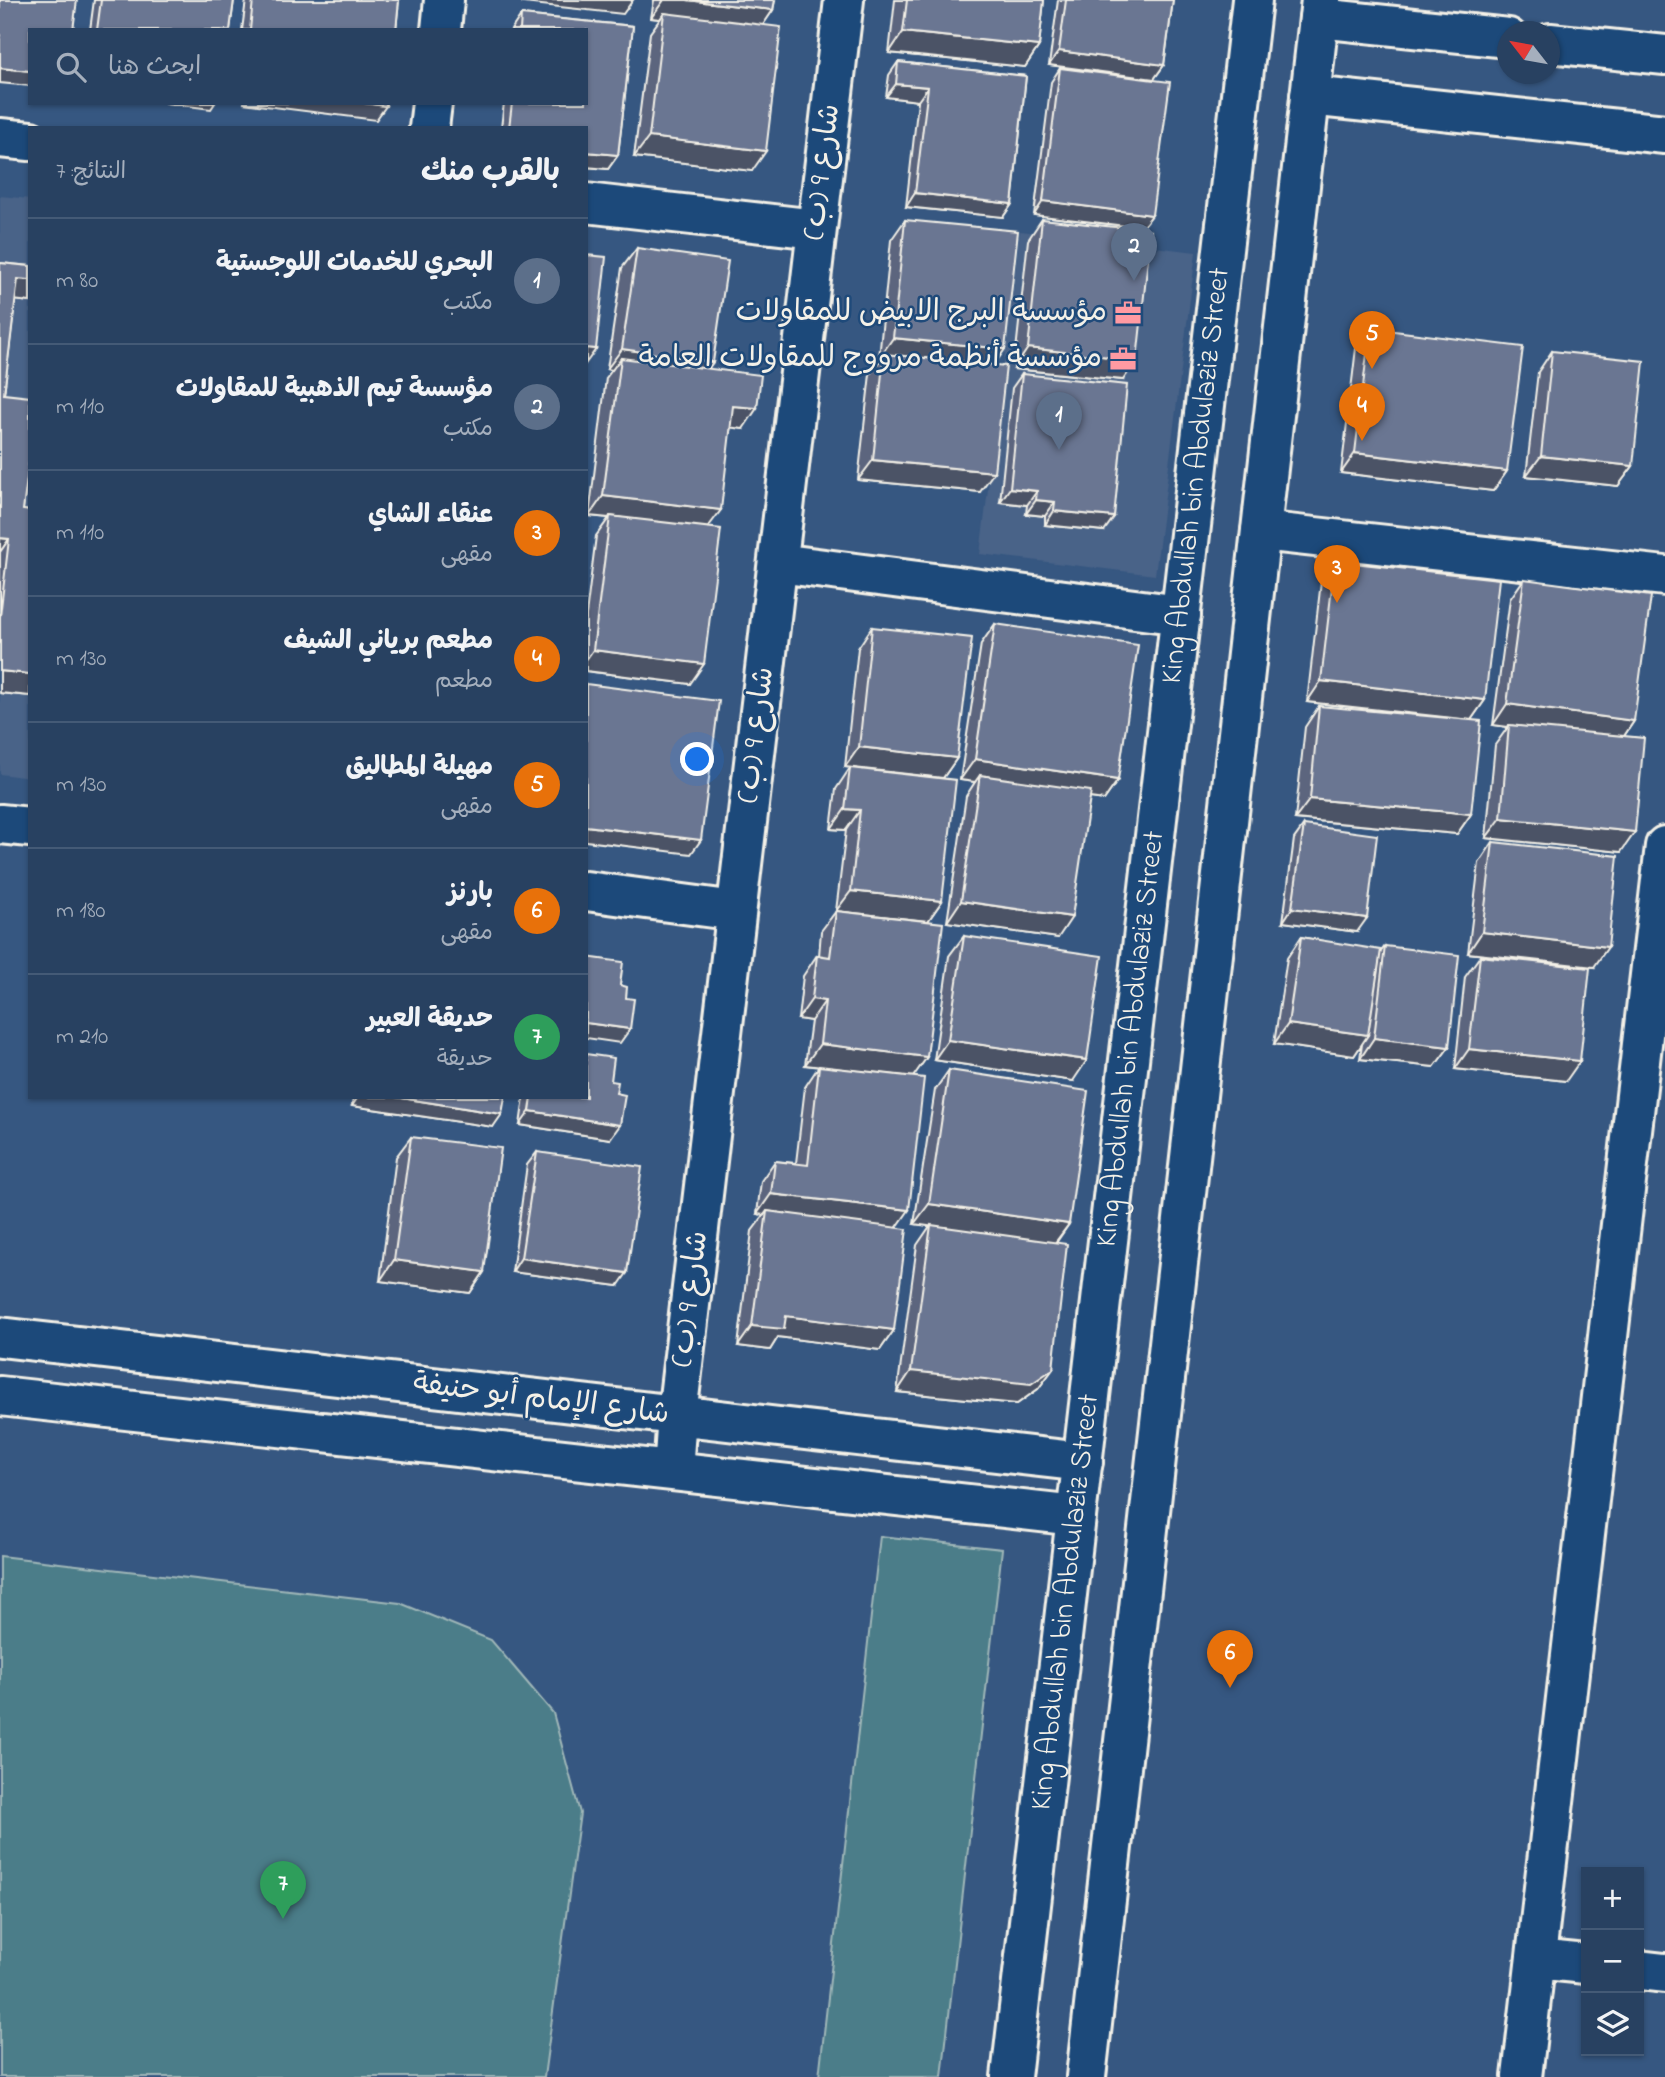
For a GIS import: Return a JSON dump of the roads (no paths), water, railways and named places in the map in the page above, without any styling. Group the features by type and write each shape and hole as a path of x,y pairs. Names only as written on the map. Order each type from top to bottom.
{"street":[{"path":"441,28 444,0"},
{"name":"شارع 9 (ب)","path":"673,1471 677,1415 844,0"},
{"name":"King Abdullah bin Abdulaziz Street","path":"1011,2077 1252,0"},
{"path":"1086,2077 1320,9 1497,36"},
{"path":"1560,44 1665,55"},
{"path":"1310,96 1665,134"},
{"path":"429,126 432,105"},
{"path":"0,138 28,141"},
{"path":"588,203 816,229"},
{"path":"1261,531 1665,576"},
{"path":"778,563 1181,615"},
{"path":"0,824 28,827"},
{"path":"1522,2077 1665,846"},
{"path":"588,891 736,912"},
{"name":"شارع الإمام أبو حنيفة","path":"0,1337 1083,1462"},
{"name":"شارع الإمام أبو حنيفة","path":"0,1396 1076,1516"},
{"path":"1536,1959 1581,1964"},
{"path":"1644,1971 1665,1973"}],"place":[{"name":"مؤسسة تيم الذهبية للمقاولات","path":"1134,281"},
{"name":"مؤسسة البرج الابيض للمقاولات","path":"1128,313"},
{"name":"مؤسسة أنظمة مرووج للمقاولات العامة","path":"1123,359"},
{"name":"مهيلة المطاليق","path":"1372,369"},
{"name":"مطعم برياني الشيف","path":"1362,441"},
{"name":"البحري للخدمات اللوجستية","path":"1059,450"},
{"name":"عنقاء الشاي","path":"1337,603"},
{"name":"بارنز","path":"1230,1688"},
{"name":"حديقة العبير","path":"283,1919"}]}
